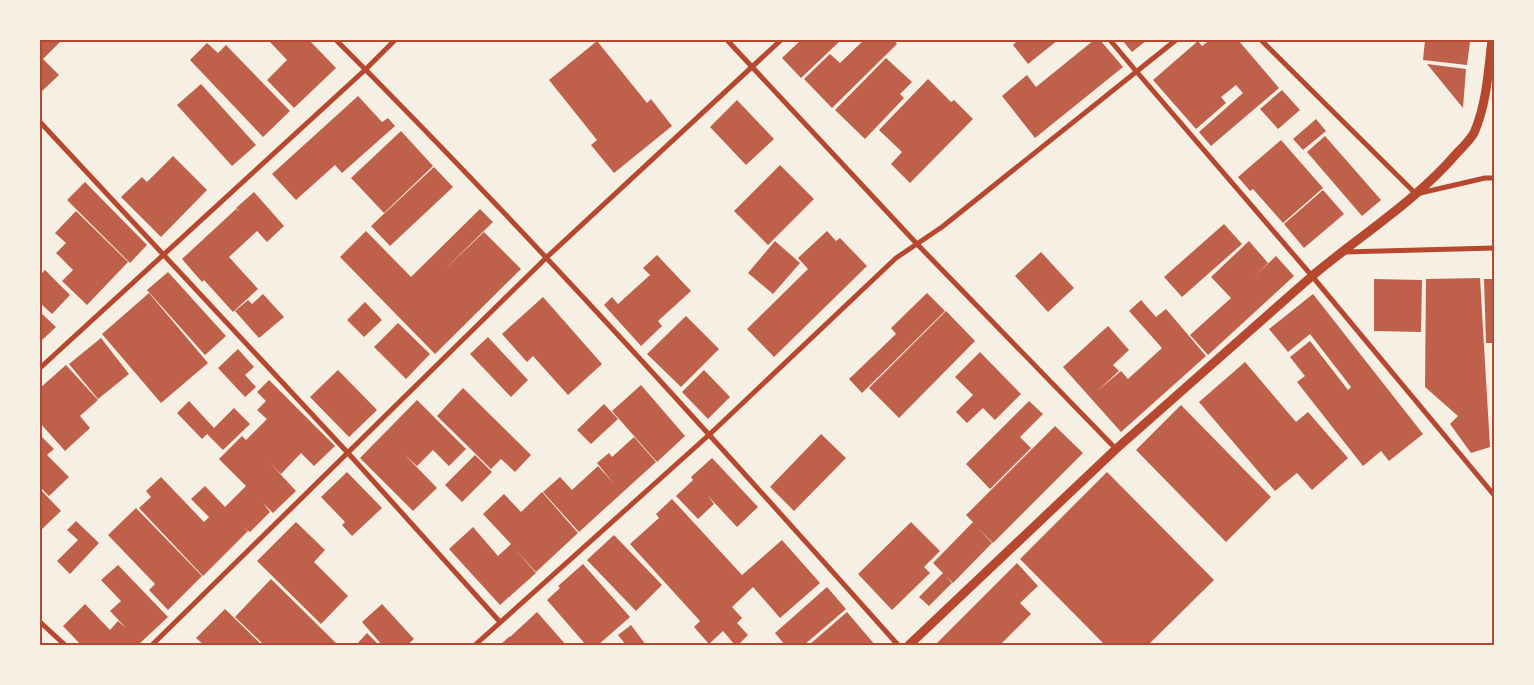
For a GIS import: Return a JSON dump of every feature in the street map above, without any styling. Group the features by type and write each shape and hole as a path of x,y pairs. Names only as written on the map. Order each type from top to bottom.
{"street":[{"path":"336,40 546,258 710,434 898,645"},
{"path":"40,368 366,69 395,40"},
{"path":"727,40 917,244 1116,449"},
{"path":"152,645 546,258 781,40"},
{"path":"1110,40 1312,276 1494,495"},
{"path":"474,645 710,434 896,258 942,227 1176,40"},
{"path":"1261,40 1416,194"},
{"path":"909,645 1116,449 1312,276 1416,194 1446,166 1473,135 1485,102 1492,40"},
{"path":"40,122 348,453 500,622"},
{"path":"1416,194 1485,178 1494,178"},
{"path":"1341,252 1494,248"},
{"path":"40,622 65,645"}],"building":[{"path":"40,40 62,40 43,59 59,75 40,93"},
{"path":"272,40 309,40 336,68 294,108 267,80 287,60 270,42"},
{"path":"801,40 841,40 801,78 782,58"},
{"path":"864,40 894,40 897,44 832,108 804,79 830,54 840,63"},
{"path":"1018,40 1058,40 1028,64 1013,45"},
{"path":"1094,40 1100,40 1123,67 1035,138 1002,96 1027,75 1036,87"},
{"path":"1122,40 1147,40 1132,52"},
{"path":"1210,40 1238,40 1279,88 1211,146 1199,132 1243,93 1236,85 1221,97 1226,103 1196,129 1153,80 1198,41 1202,46"},
{"path":"1425,40 1470,42 1467,65 1423,60"},
{"path":"597,41 647,103 651,99 672,126 614,173 591,145 597,140 549,80"},
{"path":"207,43 218,53 226,45 290,111 263,137 190,60"},
{"path":"886,58 912,82 900,94 904,98 865,139 835,110"},
{"path":"1427,64 1466,69 1463,108"},
{"path":"928,79 951,102 954,100 973,119 910,183 891,164 902,152 879,130"},
{"path":"201,84 256,145 232,166 177,105"},
{"path":"1282,90 1300,110 1278,129 1260,109"},
{"path":"358,96 382,122 388,118 395,126 342,173 335,165 296,200 272,174"},
{"path":"737,100 774,139 746,165 710,127"},
{"path":"1316,119 1326,131 1303,150 1293,139"},
{"path":"401,131 433,166 384,213 351,178"},
{"path":"1325,136 1381,200 1362,216 1307,152"},
{"path":"1281,140 1323,188 1283,223 1253,189 1250,191 1238,177"},
{"path":"173,156 207,190 161,237 121,197 142,177 147,182"},
{"path":"780,165 814,199 768,245 734,211"},
{"path":"434,167 453,187 390,246 371,226"},
{"path":"85,182 147,245 130,263 67,200"},
{"path":"1323,190 1344,214 1304,248 1284,224"},
{"path":"254,192 284,226 267,242 257,231 229,257 258,289 233,312 204,280 202,282 182,259 236,209 240,212 236,208"},
{"path":"480,209 493,222 442,272 484,232 521,269 435,354 340,257 366,231 411,277"},
{"path":"76,211 128,262 87,305 62,281 73,270 56,253 66,243 55,233"},
{"path":"1224,224 1242,244 1182,297 1164,277"},
{"path":"827,231 836,241 840,238 867,266 774,357 747,329 808,269 798,258"},
{"path":"775,241 800,263 773,294 748,273"},
{"path":"1249,241 1268,263 1253,278 1276,256 1294,276 1208,355 1190,335 1231,298 1211,277"},
{"path":"1041,252 1074,288 1048,312 1015,276"},
{"path":"657,255 691,291 658,321 662,326 641,346 604,305 612,297 618,304 650,275 643,268"},
{"path":"45,270 70,295 52,314 40,303 40,275"},
{"path":"168,272 226,336 205,355 147,290"},
{"path":"1480,278 1490,447 1471,453 1450,424 1458,416 1425,387 1426,279"},
{"path":"1374,279 1422,280 1421,332 1374,331"},
{"path":"1484,279 1494,279 1494,343 1486,343"},
{"path":"149,293 208,363 161,403 102,334"},
{"path":"927,293 945,311 862,393 849,379 896,334 891,328"},
{"path":"263,294 284,317 259,338 235,311 248,300 252,304"},
{"path":"1313,294 1423,434 1389,461 1381,451 1363,466 1297,382 1305,376 1290,357 1310,341 1348,390 1351,387 1310,334 1288,352 1269,329"},
{"path":"543,297 602,364 568,395 533,356 527,362 502,334"},
{"path":"1141,300 1156,317 1166,309 1206,356 1121,432 1063,367 1108,326 1129,350 1113,365 1119,371 1097,391 1121,371 1128,379 1162,348 1129,311"},
{"path":"365,302 382,320 364,337 347,320"},
{"path":"946,311 975,341 899,418 869,388"},
{"path":"40,312 56,327 40,342"},
{"path":"686,316 719,349 681,387 647,354"},
{"path":"398,323 430,354 406,379 374,347"},
{"path":"488,337 528,380 511,397 470,354"},
{"path":"101,338 129,374 98,399 69,364"},
{"path":"238,349 254,367 245,375 256,387 245,397 218,368"},
{"path":"980,352 1021,394 995,420 983,408 967,423 956,412 973,395 955,377"},
{"path":"1245,362 1296,422 1308,412 1348,458 1312,490 1297,473 1275,491 1199,402"},
{"path":"66,365 98,400 80,416 90,428 65,451 40,423 40,388"},
{"path":"338,370 377,410 349,437 310,397"},
{"path":"704,370 730,397 708,419 682,392"},
{"path":"269,380 335,446 314,466 301,453 281,474 270,463 296,491 273,513 263,503 270,512 250,532 243,527 248,531 203,576 139,508 151,497 146,491 161,477 204,522 209,517 191,499 205,486 225,507 246,486 219,459 242,436 246,440 267,419 257,410 266,401 257,392"},
{"path":"641,385 685,436 657,462 612,411"},
{"path":"463,388 531,455 515,472 501,459 491,469 437,416"},
{"path":"417,400 466,449 449,466 433,450 417,466 405,455 437,488 413,511 360,458"},
{"path":"189,401 214,428 234,408 250,424 223,450 207,434 202,439 177,413"},
{"path":"1029,401 1043,414 1020,437 1031,448 990,489 966,464"},
{"path":"604,404 618,419 591,444 577,430"},
{"path":"1181,405 1271,497 1226,542 1136,450"},
{"path":"1055,426 1083,453 993,543 978,528 992,543 953,583 946,576 952,583 929,606 919,597 943,573 933,563 973,522 966,515"},
{"path":"821,434 846,458 794,511 770,487"},
{"path":"40,435 54,449 47,455 69,477 49,496 40,487"},
{"path":"634,437 656,462 579,532 543,492 560,477 572,490 598,466 614,484 597,463 609,453 612,457"},
{"path":"475,455 492,472 462,502 445,485"},
{"path":"712,458 758,507 737,527 708,496 714,504 698,519 676,496 693,480 691,477"},
{"path":"347,472 382,508 352,536 342,525 345,522 321,497"},
{"path":"1107,472 1214,580 1148,645 1105,645 1020,559"},
{"path":"40,489 61,511 40,531"},
{"path":"542,492 578,533 536,572 514,548 536,573 500,605 449,549 473,527 498,556 511,544 483,514 504,494 521,512"},
{"path":"672,499 742,575 782,540 820,583 780,618 753,587 732,607 742,618 737,623 748,635 738,645 735,645 723,631 709,644 694,627 700,621 630,544 659,518 656,514"},
{"path":"136,508 202,576 168,610 149,590 155,584 108,535"},
{"path":"76,521 99,543 70,574 57,561 78,540 67,530"},
{"path":"296,522 325,550 314,562 348,596 321,624 257,561"},
{"path":"911,522 940,551 924,567 930,573 892,610 858,574"},
{"path":"614,535 662,585 636,611 587,560"},
{"path":"1017,563 1038,586 1020,603 1031,614 1000,645 935,645"},
{"path":"583,564 630,617 598,645 586,645 547,600 560,588 558,586"},
{"path":"118,565 168,617 138,645 81,645 63,626 85,604 110,630 118,621 126,628 110,611 121,601 101,580"},
{"path":"271,579 338,645 264,645 235,617"},
{"path":"827,587 846,609 804,645 785,645 775,633"},
{"path":"382,604 414,639 407,645 382,645 362,622"},
{"path":"225,609 262,645 204,645 196,638"},
{"path":"537,612 566,645 500,645 510,637"},
{"path":"847,612 875,645 809,645"},
{"path":"631,625 646,645 626,645 618,635"},
{"path":"367,633 379,645 356,645"}]}
